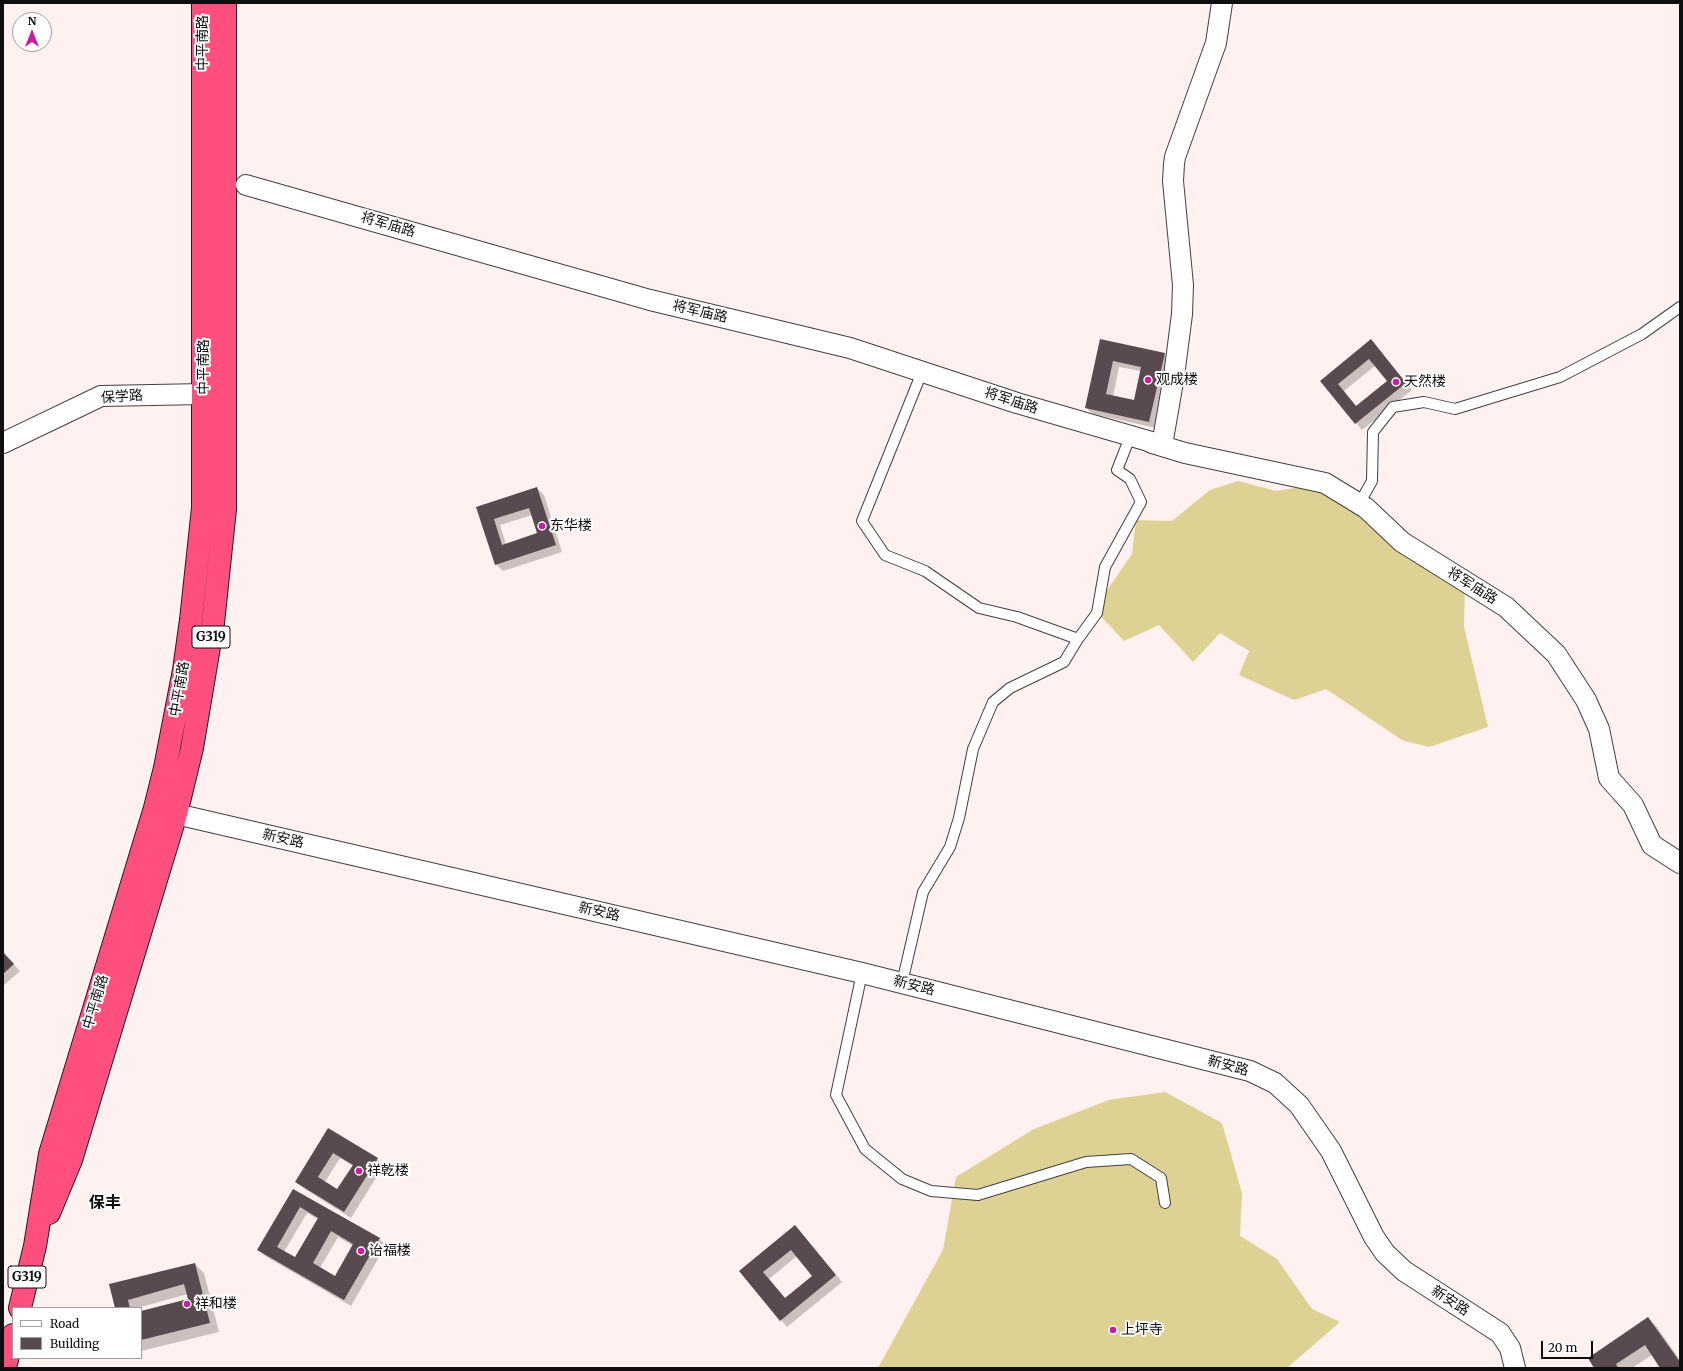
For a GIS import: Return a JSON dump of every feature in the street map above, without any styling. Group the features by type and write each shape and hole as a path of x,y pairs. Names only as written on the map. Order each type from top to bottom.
{"highway":[{"name":"中平南路","path":"20,1307 35,1246 50,1154 153,816 171,744 184,670 198,564 203,508 203,3"},
{"name":"G319","path":"35,1246 71,1160 176,814 192,748 206,673 225,510 225,3"},
{"path":"5,1368 12,1339"}],"street":[{"path":"1157,444 1174,376 1182,314 1182,285 1173,181 1174,164 1216,43 1222,3"},
{"name":"将军庙路","path":"246,185 650,300 850,348 1017,404 1157,444 1185,454 1325,483 1359,504 1402,542 1506,607 1556,654 1586,700 1596,724 1609,778 1633,806 1652,846 1680,863"},
{"name":"保学路","path":"3,443 101,396 204,394"},
{"name":"新安路","path":"176,814 862,973 1250,1071 1275,1083 1299,1105 1331,1151 1374,1237 1385,1253 1404,1271 1500,1333 1510,1348 1515,1368"}],"lane":[{"path":"1359,504 1372,481 1373,432 1393,407 1424,402 1455,410 1560,377 1636,338 1680,307"},
{"path":"922,372 862,521 885,556 925,571 979,608 1017,617 1078,639"},
{"path":"902,983 923,892 950,848 959,818 973,749 992,702 1010,688 1064,662 1078,639 1097,614 1105,568 1141,502 1130,480 1117,470 1130,437"},
{"path":"862,973 836,1096 864,1149 902,1179 931,1191 978,1195 1086,1162 1131,1159 1161,1178 1165,1203"}],"shaded area":[{"path":"1238,481 1276,491 1325,483 1465,582 1464,627 1488,727 1429,747 1402,740 1326,689 1294,700 1239,675 1249,651 1220,633 1193,662 1159,625 1124,641 1094,609 1132,554 1136,520 1172,521 1210,490"},
{"path":"1165,1092 1222,1123 1242,1193 1240,1236 1277,1259 1312,1309 1340,1322 1287,1368 878,1368 943,1250 956,1177 1034,1129 1109,1100"}],"building":[{"name":"观成楼","path":"1100,339 1165,353 1149,422 1085,408","holes":["1113,361 1141,367 1134,400 1106,394"]},
{"name":"天然楼","path":"1371,339 1406,383 1355,424 1320,381","holes":["1369,359 1387,381 1356,406 1338,384"]},
{"name":"东华楼","path":"537,487 556,545 495,565 476,507","holes":["529,508 537,533 502,545 494,519"]},
{"path":"3,952 14,964 3,974"},
{"name":"祥乾楼","path":"328,1128 378,1158 344,1212 295,1182","holes":["333,1153 353,1165 337,1189 318,1177"]},
{"name":"诒福楼","path":"293,1189 380,1238 344,1300 257,1250","holes":["300,1207 318,1218 295,1257 277,1247","331,1231 353,1244 335,1276 313,1263"]},
{"path":"795,1225 836,1275 780,1321 739,1271","holes":["791,1250 812,1276 785,1298 763,1272"]},
{"name":"祥和楼","path":"195,1263 210,1323 142,1340 142,1311 188,1299 184,1284 128,1300 130,1307 115,1307 109,1284"},
{"path":"1648,1317 1680,1362 1680,1368 1660,1368 1645,1345 1616,1364 1618,1368 1594,1368 1588,1358"}],"place":[{"name":"观成楼","path":"1148,380"},
{"name":"天然楼","path":"1396,382"},
{"name":"东华楼","path":"542,526"},
{"name":"祥乾楼","path":"359,1171"},
{"name":"诒福楼","path":"361,1251"},
{"name":"祥和楼","path":"187,1304"},
{"name":"上坪寺","path":"1113,1330"}],"district":[{"name":"保丰","path":"105,1203"}]}
